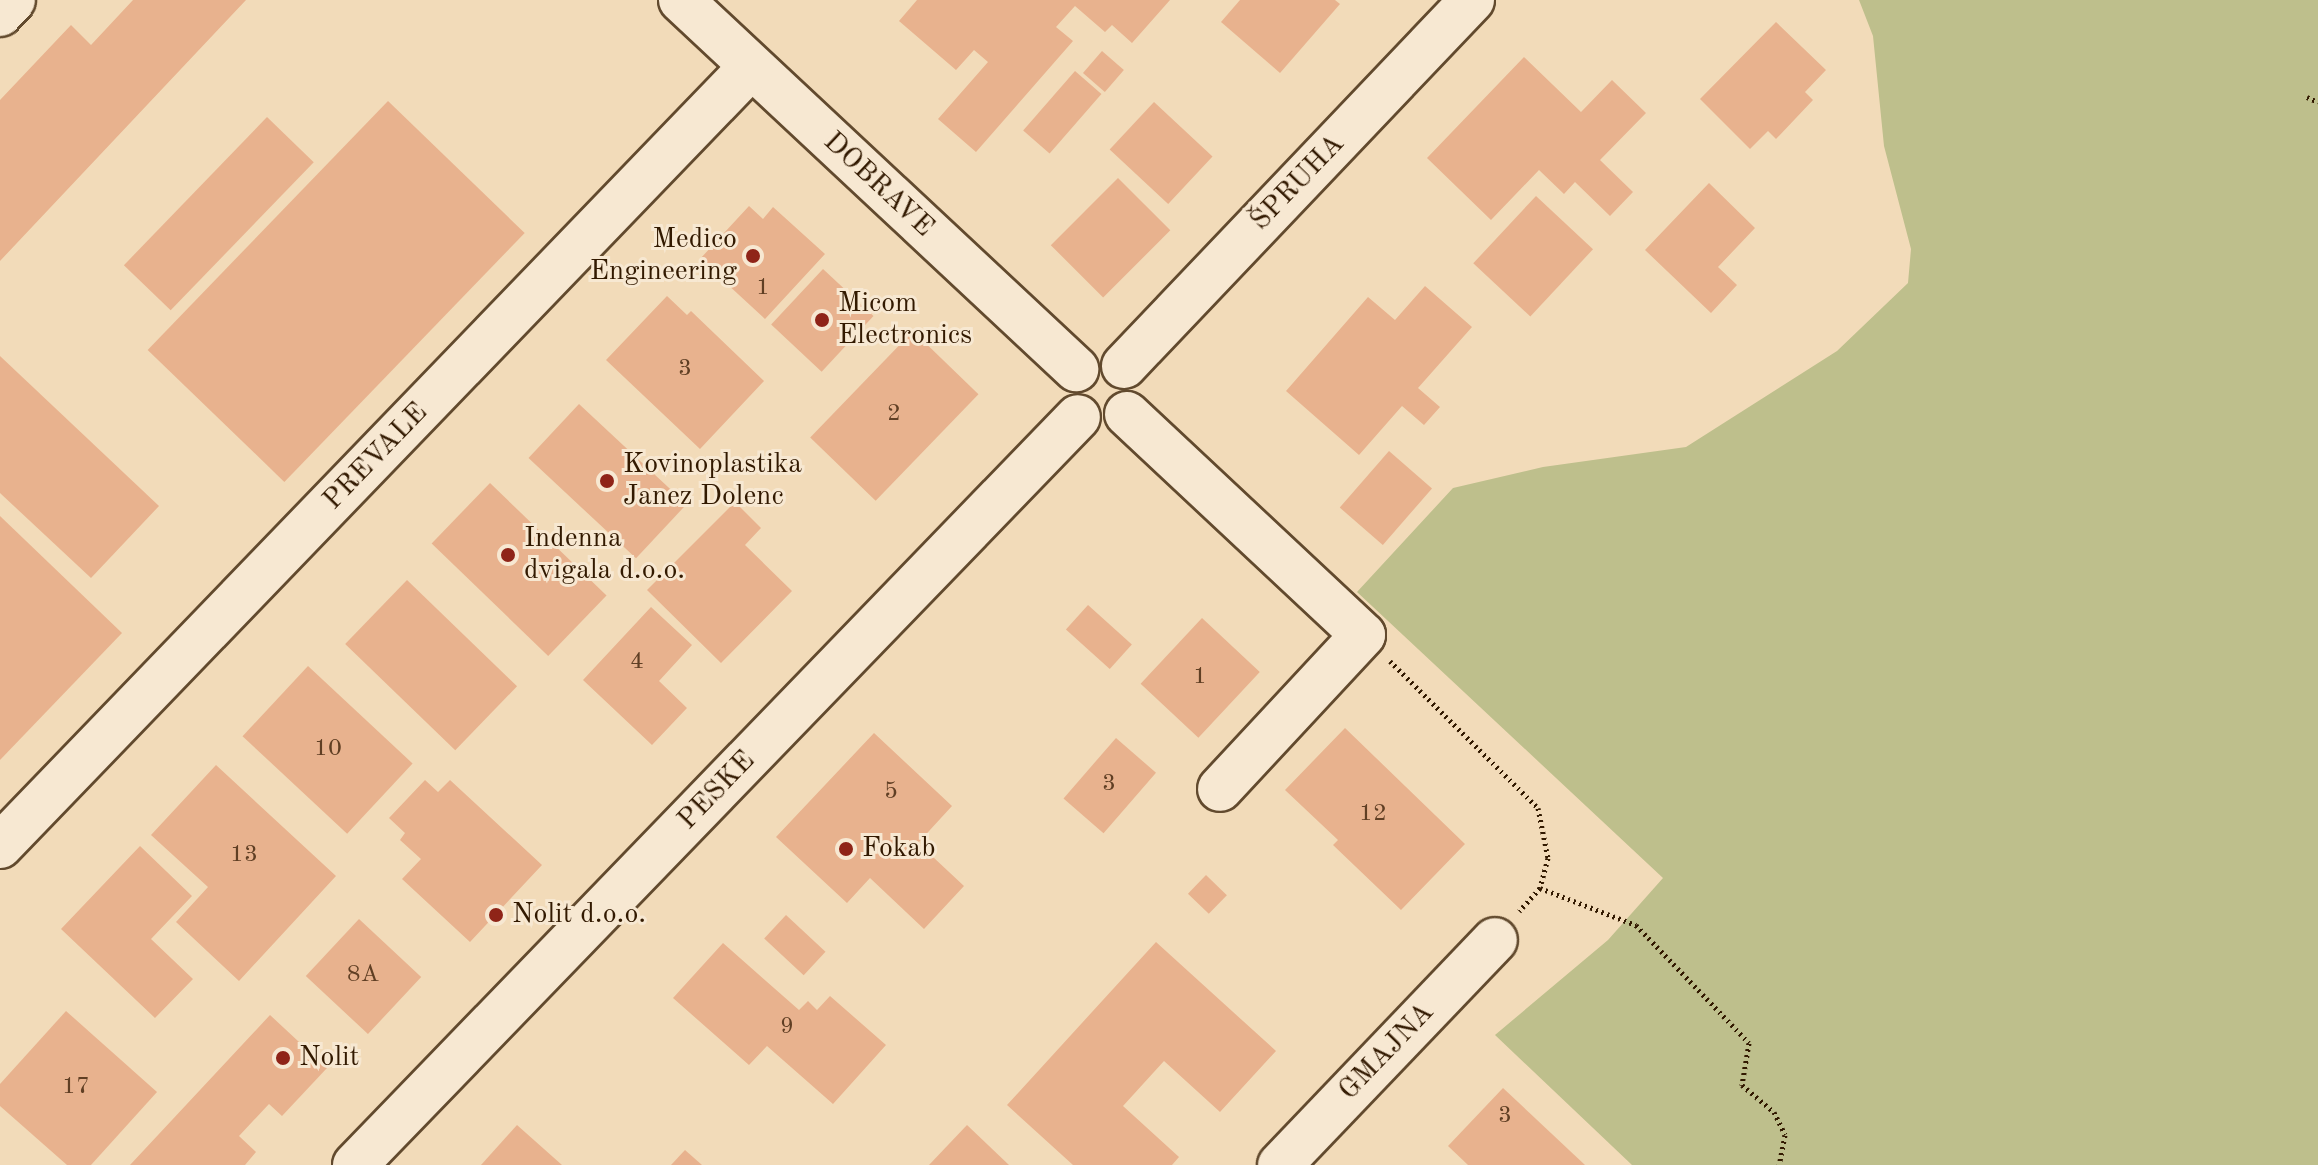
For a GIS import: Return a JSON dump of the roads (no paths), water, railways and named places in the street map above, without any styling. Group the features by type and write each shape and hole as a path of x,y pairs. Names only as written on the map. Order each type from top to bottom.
{"street":[{"path":"0,14 13,0"},
{"name":"DOBRAVE","path":"681,0 1076,369"},
{"name":"ŠPRUHA","path":"1124,366 1472,0"},
{"name":"PREVALE","path":"0,846 751,67"},
{"path":"1105,357 1124,366 1131,374 1136,395 1127,414 1119,421 1098,426 1078,417 1068,399 1070,378 1076,369 1084,362 1105,357"},
{"path":"1127,414 1363,635 1220,789"},
{"name":"PESKE","path":"355,1165 1078,417"},
{"name":"GMAJNA","path":"1280,1165 1495,940"}],"place":[{"name":"Medico Engineering","path":"753,256"},
{"name":"Micom Electronics","path":"822,320"},
{"name":"Kovinoplastika Janez Dolenc","path":"607,481"},
{"name":"Indenna dvigala d.o.o.","path":"508,555"},
{"name":"Fokab","path":"846,849"},
{"name":"Nolit d.o.o.","path":"496,915"},
{"name":"Nolit","path":"283,1058"}]}
